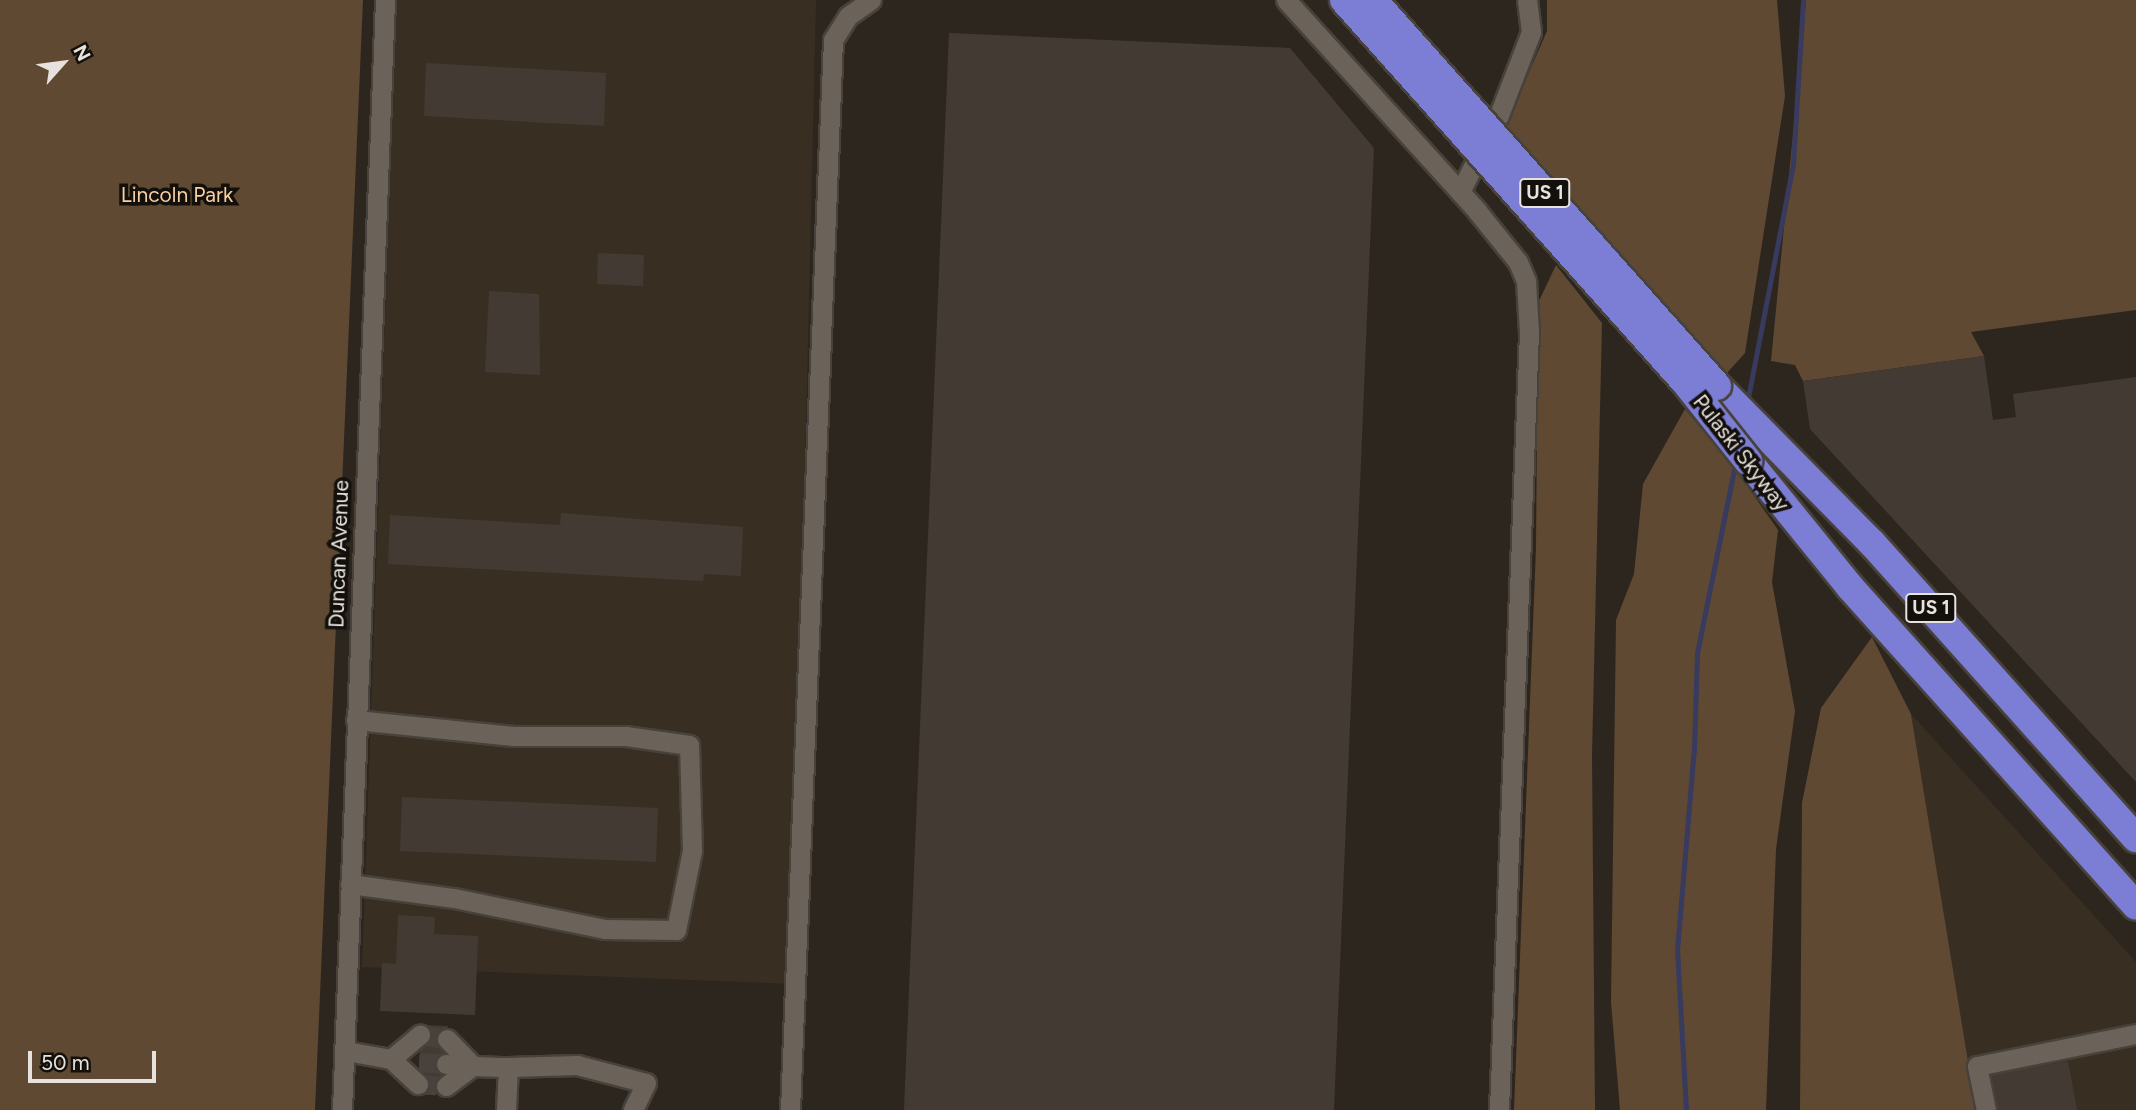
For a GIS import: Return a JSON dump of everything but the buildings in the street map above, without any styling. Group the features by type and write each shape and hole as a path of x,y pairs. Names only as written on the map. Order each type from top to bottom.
{"highway":[{"name":"Pulaski Skyway","path":"1344,0 1686,383 1850,587 2136,906"},
{"name":"Pulaski Skyway","path":"1373,0 1717,386 1872,543 2136,838"}],"street":[{"name":"Duncan Avenue","path":"342,1110 385,0"},
{"path":"790,1110 833,40 848,16 871,0"},
{"path":"1460,192 1531,33 1527,0"},
{"path":"1289,1 1460,192 1518,262 1526,281 1529,332 1499,1110"},
{"path":"350,884 454,898 605,929 676,930 692,851 689,745 626,736 513,736 356,720"},
{"path":"1986,1110 1978,1066 2136,1034"},
{"path":"391,1059 420,1035"},
{"path":"447,1039 473,1066"},
{"path":"346,1052 419,1062"},
{"path":"391,1059 418,1084"},
{"path":"446,1064 508,1067 577,1065 646,1083 633,1110"},
{"path":"446,1086 473,1066"},
{"path":"506,1110 508,1067"}],"shaded area":[{"path":"396,0 816,0 793,984 362,967"},
{"path":"1911,714 2136,962 2136,1110 1976,1110"}],"green space":[{"name":"Lincoln Park","path":"0,0 363,0 315,1110 0,1110"},
{"path":"1547,0 1777,0 1785,96 1745,353 1726,374 1505,127 1547,31"},
{"path":"1806,0 2136,0 2136,310 1971,332 1984,356 1803,381 1795,365 1771,361"},
{"path":"1556,265 1602,323 1592,755 1595,1110 1514,1110 1536,548 1538,303"},
{"path":"1685,409 1734,467 1778,530 1772,582 1795,711 1776,849 1766,1110 1620,1110 1611,1002 1616,620 1634,574 1643,484"},
{"path":"1872,637 1911,714 1976,1110 1800,1110 1802,803 1821,708"}],"waterway":[{"path":"1747,403 1793,164 1803,0"},
{"path":"1686,1110 1677,950 1694,749 1697,653 1736,460"}],"tunnel":[{"path":"420,1035 447,1039"},
{"path":"419,1062 446,1064"},
{"path":"418,1084 446,1086"}]}
